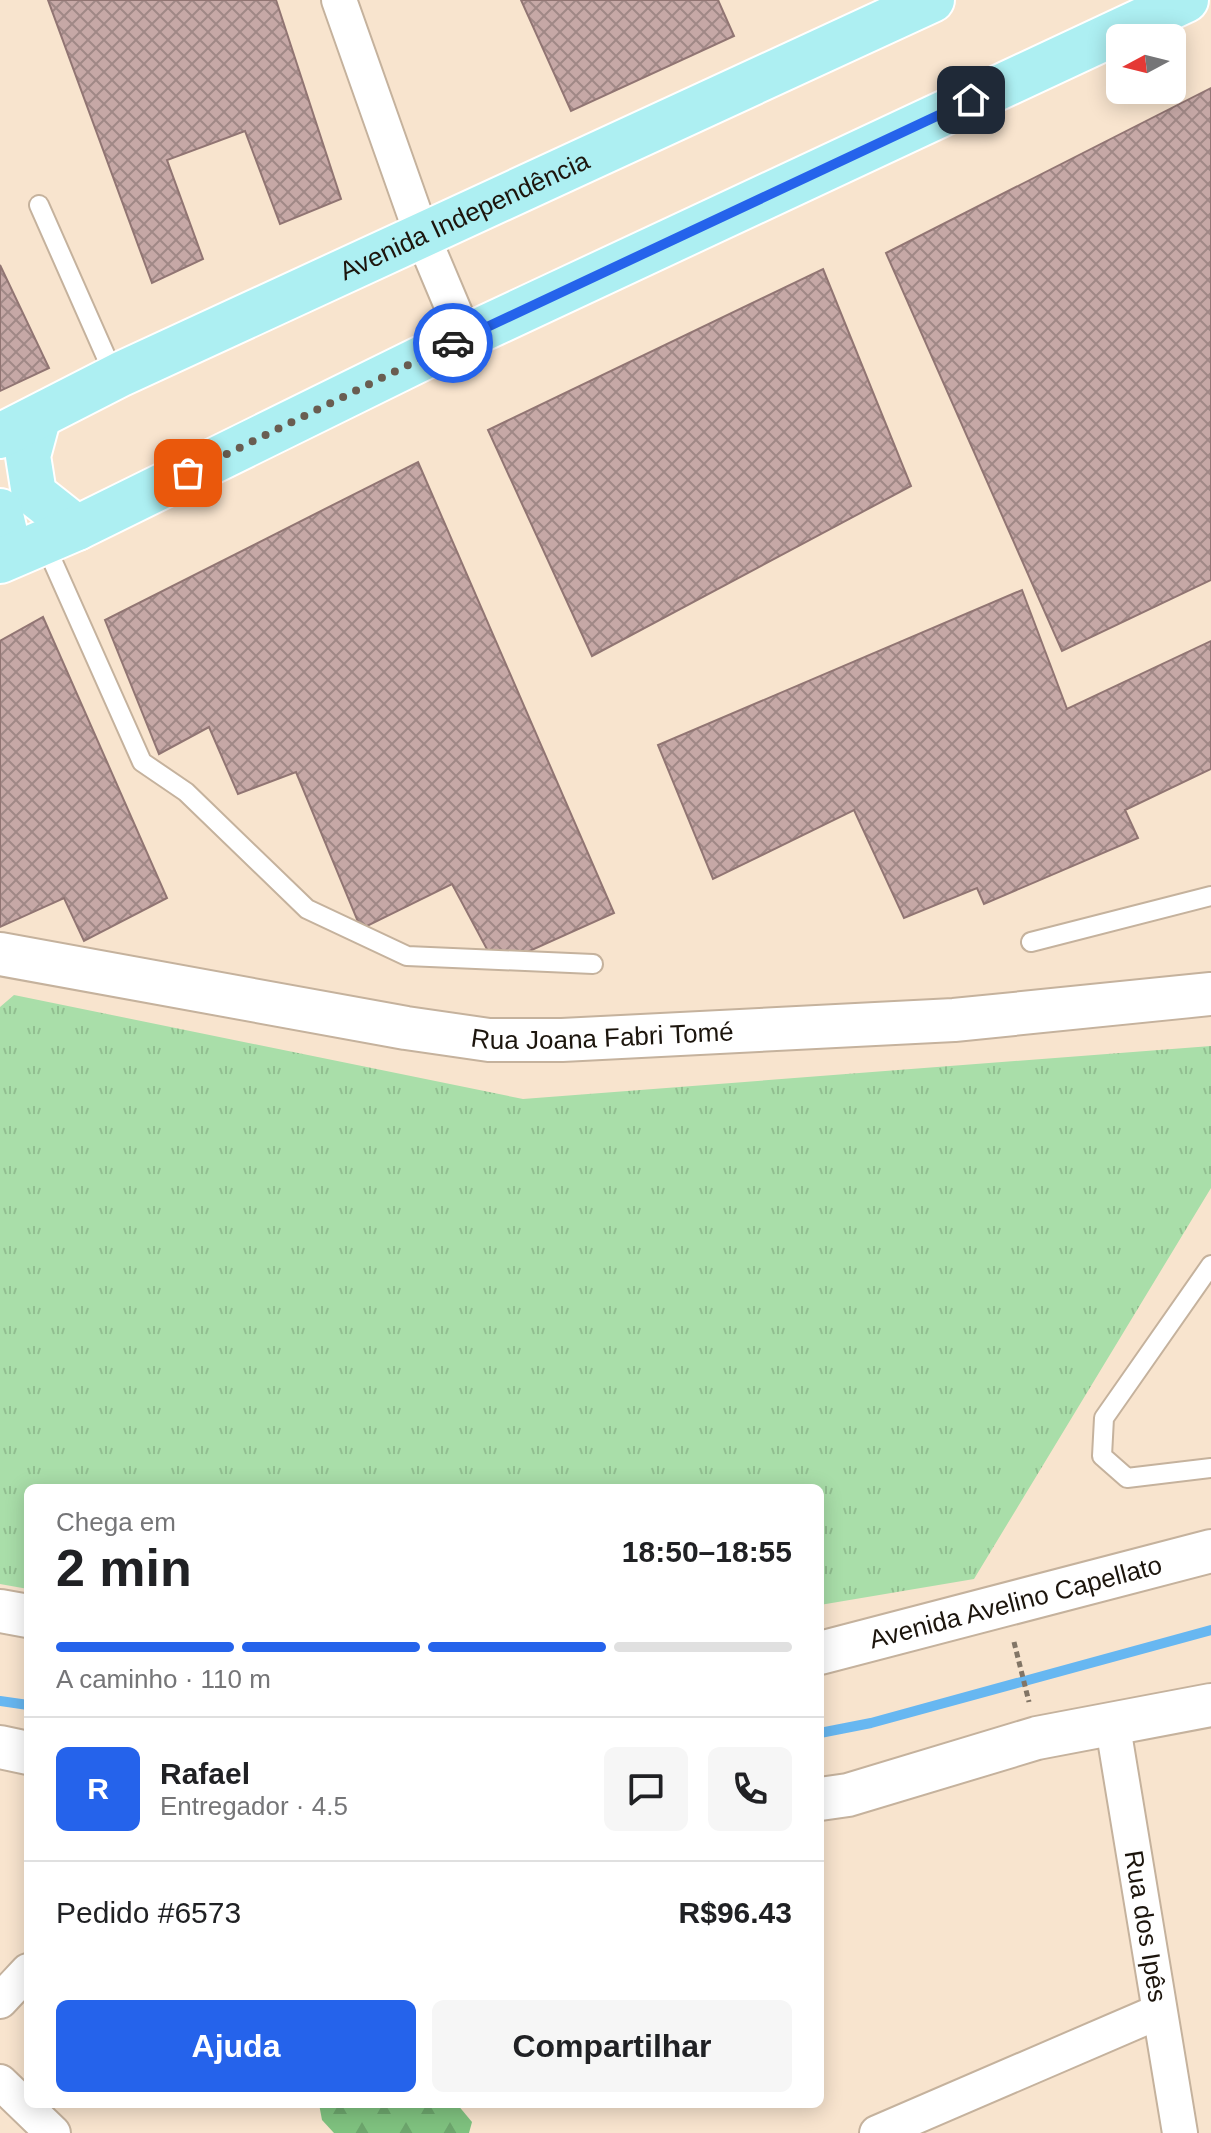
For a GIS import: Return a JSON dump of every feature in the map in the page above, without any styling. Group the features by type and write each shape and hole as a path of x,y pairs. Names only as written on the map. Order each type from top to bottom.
{"main road":[{"name":"Avenida Independência","path":"19,428 115,377 932,0"},
{"path":"0,561 61,535 465,337 1186,0"},
{"path":"19,428 28,456 34,494 61,535"},
{"path":"0,511 5,532 0,549"}],"street":[{"path":"339,0 422,235 465,337"},
{"name":"Rua Joana Fabri Tomé","path":"0,954 406,1028 489,1040 577,1039 954,1020 1211,994"},
{"name":"Avenida Avelino Capellato","path":"824,1652 1211,1551"},
{"path":"0,1611 24,1615"},
{"path":"824,1798 848,1795 1037,1738 1112,1721 1211,1705"},
{"name":"Rua dos Ipês","path":"1112,1721 1180,2133"},
{"path":"0,1747 24,1752"},
{"path":"0,2001 24,1975"},
{"path":"877,2133 1158,2012"},
{"path":"0,2082 24,2105"},
{"path":"27,2108 53,2133"}],"lane":[{"path":"39,205 115,377"},
{"path":"61,535 142,762 186,792 307,909 407,956 593,964"},
{"path":"1031,942 1211,896"},
{"path":"1211,1265 1104,1418 1102,1456 1127,1478 1211,1468"}],"path":[{"path":"1017,1657 1029,1701"}],"green space":[{"path":"14,995 523,1099 1211,1046 1211,1188 974,1579 824,1604 824,1484 24,1484 24,1588 0,1584 0,1007"},
{"path":"320,2108 460,2108 472,2122 469,2133 334,2133 322,2120"}],"building":[{"path":"48,0 276,0 341,199 280,224 245,131 167,160 203,259 152,283"},
{"path":"521,0 718,0 734,36 571,111"},
{"path":"1211,88 1211,580 1062,651 886,253 1179,104 1186,104 1186,101"},
{"path":"0,265 49,368 0,391"},
{"path":"823,269 911,486 592,656 488,430"},
{"path":"418,462 614,913 496,966 452,884 361,929 296,772 238,794 209,727 159,754 105,620"},
{"path":"1022,590 1067,709 1211,641 1211,769 1125,810 1138,838 984,904 977,888 904,918 854,810 713,879 658,745"},
{"path":"43,617 167,898 84,941 64,898 0,927 0,641"}],"waterway":[{"path":"824,1732 871,1723 1211,1630"},
{"path":"0,1701 24,1704"}],"way so far":[{"path":"188,473 453,343"}],"route":[{"path":"453,343 971,100"}]}
